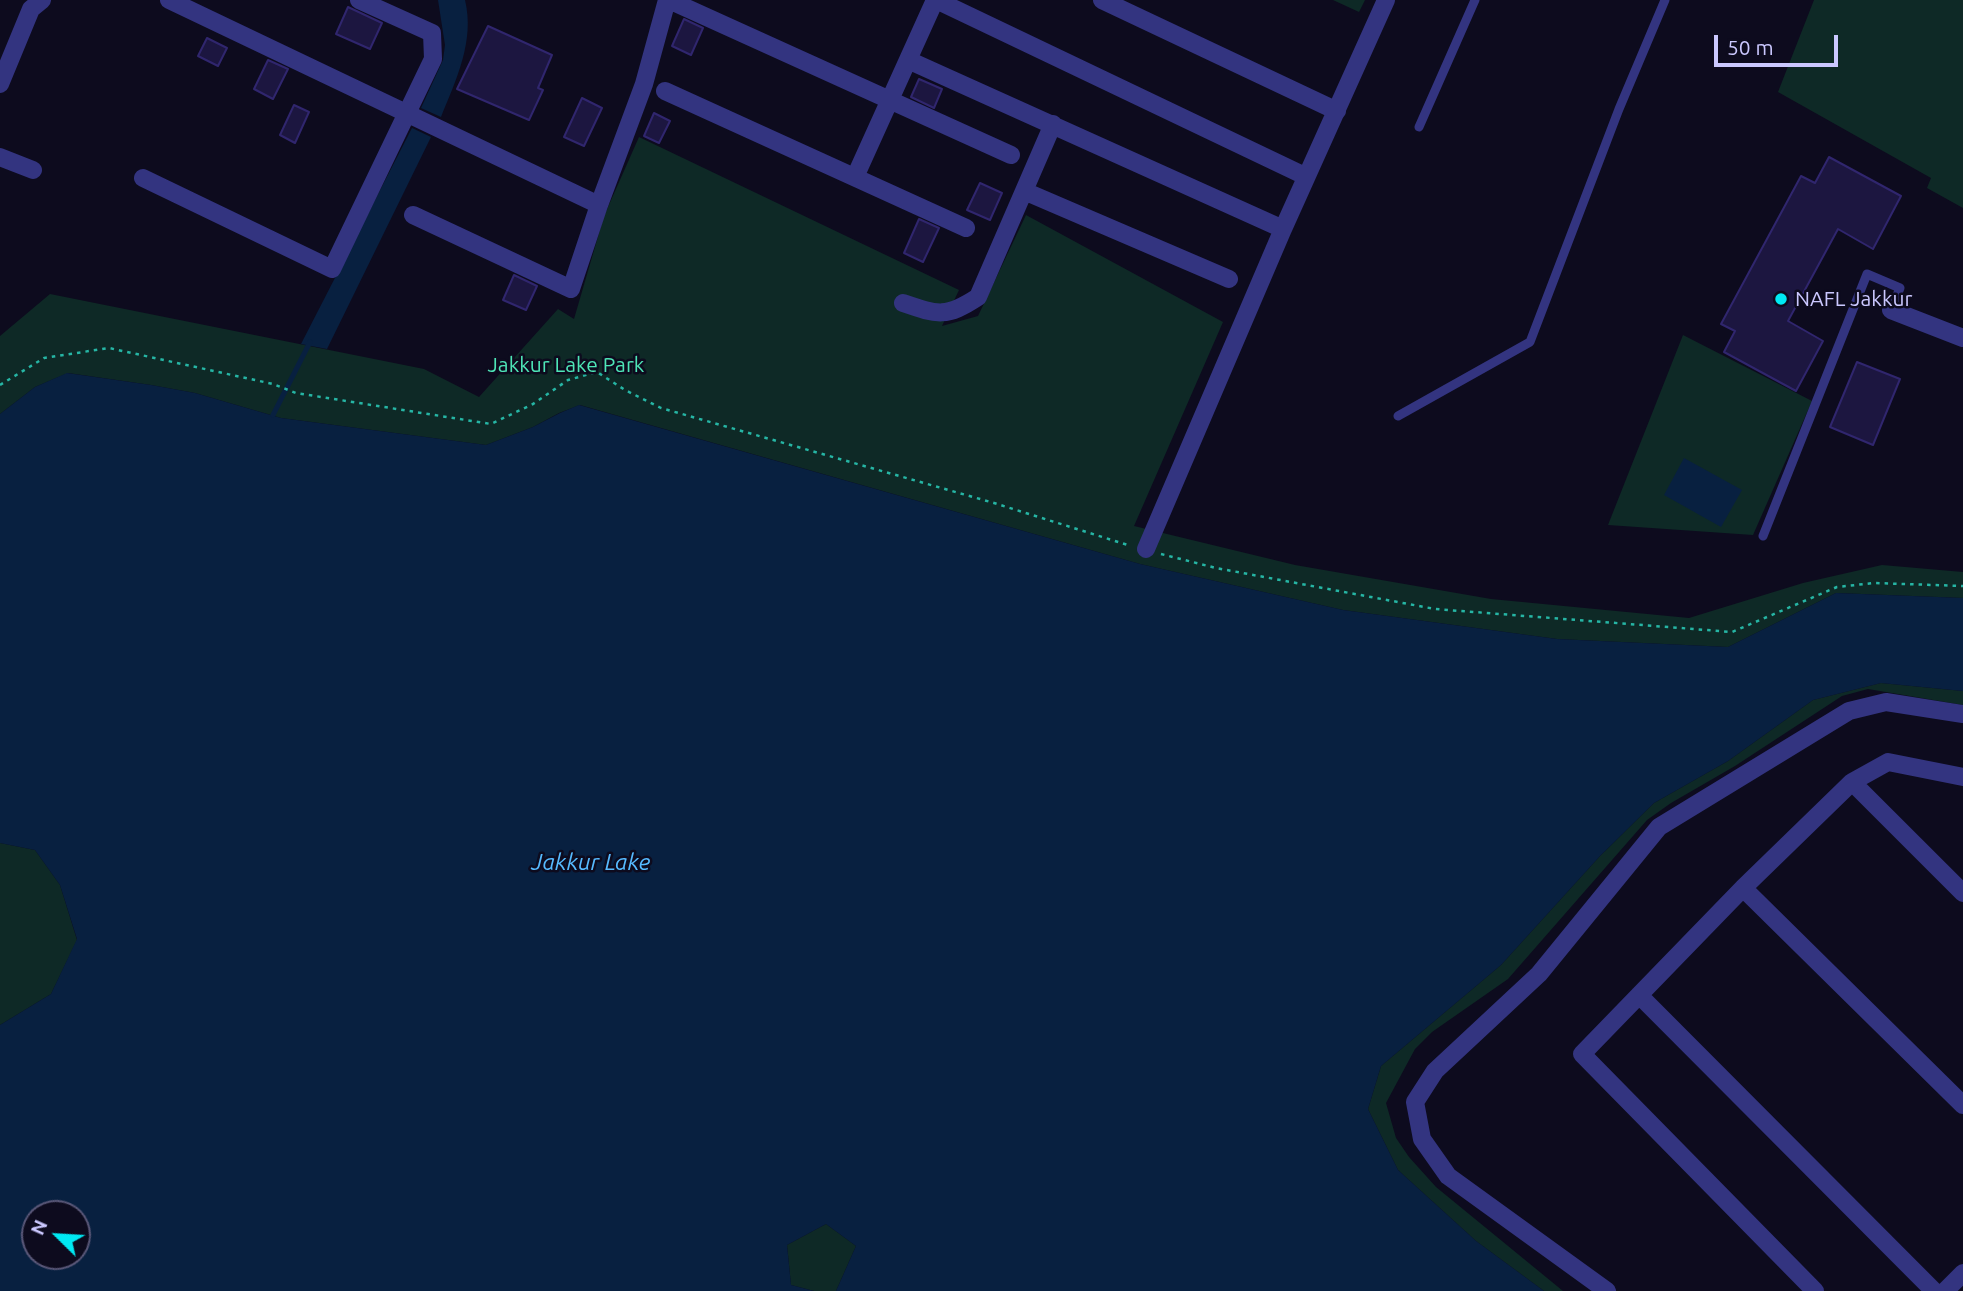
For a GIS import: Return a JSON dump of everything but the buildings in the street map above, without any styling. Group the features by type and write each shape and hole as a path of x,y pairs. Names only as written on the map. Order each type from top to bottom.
{"street":[{"path":"0,84 31,9 42,0"},
{"path":"169,0 599,205"},
{"path":"143,178 332,269 433,59 432,33 359,0"},
{"path":"413,215 571,289 644,84 668,0 1011,155"},
{"path":"855,177 936,0 1305,176"},
{"path":"1102,0 1337,111"},
{"path":"1146,550 1305,176 1386,0"},
{"path":"908,60 1283,229"},
{"path":"665,91 966,228"},
{"path":"903,303 932,313 956,312 978,298 1053,124"},
{"path":"0,157 33,170"},
{"path":"1024,191 1230,279"},
{"path":"1891,310 1963,338"},
{"path":"1607,1291 1448,1175 1422,1139 1415,1102 1435,1071 1539,974 1659,827 1849,711 1886,702 1963,714"},
{"path":"1815,1291 1581,1054 1743,888 1852,782 1888,762 1963,777"},
{"path":"1852,782 1963,893"},
{"path":"1743,888 1963,1105"},
{"path":"1639,995 1934,1291"},
{"path":"1945,1291 1963,1273"}],"lane":[{"path":"1419,127 1475,0"},
{"path":"1398,416 1530,342 1619,109 1665,0"},
{"path":"1762,536 1867,274 1900,288 1891,310"}],"path":[{"path":"0,385 44,358 110,348 273,384 296,393 491,424 533,404 568,380 597,372 661,408 1146,550 1216,568 1435,609 1732,632 1838,587 1874,583 1963,586"}],"green space":[{"path":"1333,0 1365,0 1359,12"},
{"path":"1814,0 1963,0 1963,208 1927,188 1931,178 1778,92"},
{"name":"Jakkur Lake Park","path":"639,137 959,290 942,326 978,316 1026,215 1223,322 1134,526 1295,565 1491,599 1689,618 1803,583 1882,565 1963,572 1963,598 1836,593 1728,647 1557,639 1343,610 1140,564 580,405 486,445 281,418 195,393 68,373 35,387 0,414 0,336 50,294 424,369 479,397 558,309 574,319 604,216"},
{"path":"1683,335 1812,401 1753,535 1608,525"},
{"path":"1881,683 1963,691 1963,705 1868,689 1842,696 1735,766 1671,803 1647,820 1508,979 1432,1032 1415,1049 1386,1103 1396,1138 1436,1187 1563,1291 1544,1291 1476,1241 1398,1170 1368,1109 1381,1066 1501,965 1600,856 1654,803 1728,761 1813,700"},
{"path":"0,843 35,850 60,885 77,940 51,994 0,1025"},
{"path":"826,1224 856,1246 836,1291 814,1291 791,1285 787,1245"}],"water":[{"path":"438,0 465,0 468,30 462,60 441,117 421,108 443,60 445,45"},
{"path":"412,128 431,137 327,349 301,344"},
{"name":"Jakkur Lake","path":"67,373 195,393 281,418 486,445 579,405 1140,564 1343,610 1557,639 1728,647 1836,593 1963,598 1963,691 1881,683 1813,700 1728,761 1654,803 1600,856 1501,965 1381,1066 1368,1109 1398,1170 1476,1241 1544,1291 836,1291 856,1246 826,1224 787,1245 791,1285 814,1291 0,1291 0,1025 51,994 77,939 60,885 35,850 0,843 0,414 35,387"},
{"path":"1684,458 1742,490 1721,527 1664,495"}],"waterway":[{"path":"273,415 310,342"}],"place":[{"name":"NAFL Jakkur","path":"1781,299"}]}
